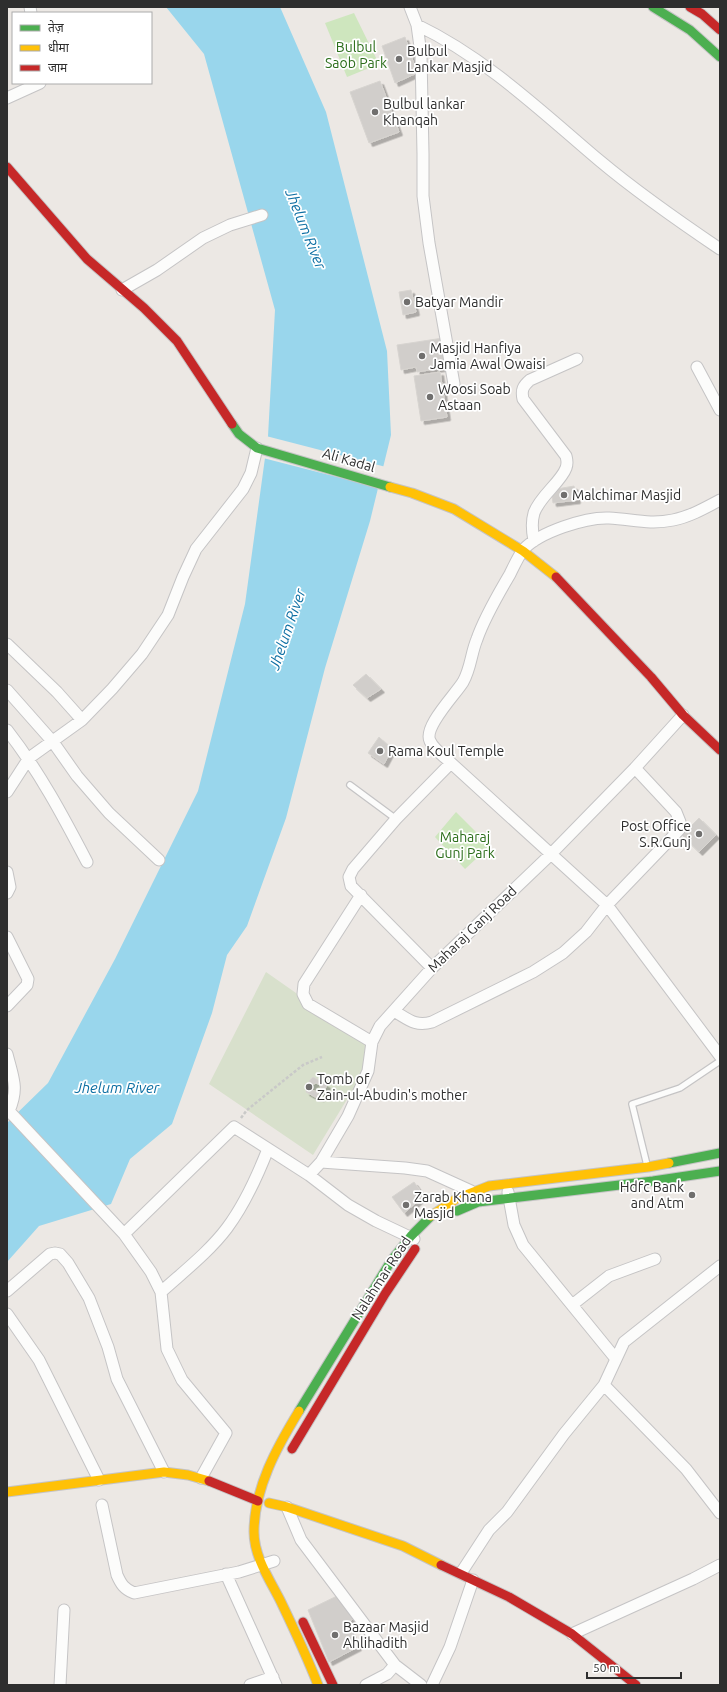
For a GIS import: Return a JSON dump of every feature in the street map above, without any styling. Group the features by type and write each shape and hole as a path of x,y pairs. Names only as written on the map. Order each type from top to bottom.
{"street":[{"path":"410,7 417,25 421,54 424,154 423,196 429,243 454,384"},
{"path":"652,7 690,30 720,57"},
{"path":"690,7 702,14 720,30"},
{"path":"417,25 438,35 464,52 536,106 601,162 686,226 720,249"},
{"path":"7,98 38,84"},
{"name":"Ali Kadal","path":"7,167 86,259 144,308 177,341 239,434 257,448 412,493 454,509 523,551 552,573 651,677 683,715 720,750"},
{"path":"122,290 157,270 203,238 230,225 262,215"},
{"path":"534,541 532,527 534,513 543,497 566,469 568,463 566,456 523,399 521,392 524,384 530,380 577,359"},
{"path":"697,367 720,410"},
{"path":"7,792 29,758 82,720 112,689 142,654 168,616 196,549 243,489 251,473 257,448"},
{"path":"720,500 690,515 673,520 648,523 608,517 560,528 534,541 523,551 485,619 476,640 472,661 463,682 435,721 429,732 430,740 436,749 550,855 607,905 720,1056"},
{"path":"7,644 57,692 82,720"},
{"path":"7,690 53,742 77,776 109,812 159,860"},
{"name":"Maharaj Ganj Road","path":"310,1175 321,1162 348,1116 368,1071 372,1042 380,1026 432,968 550,855 636,768 683,715"},
{"path":"7,730 29,758 58,805 87,862"},
{"path":"432,968 351,886 350,877 353,869 396,819 451,763"},
{"path":"394,1011 413,1022 423,1025 533,972 563,953 586,932 607,905 679,830 680,822 676,812 636,768"},
{"path":"7,872 10,887 7,893"},
{"path":"361,895 304,984 303,994 308,1004 372,1042"},
{"path":"7,937 28,979 26,985 7,1006"},
{"path":"7,1054 15,1085 15,1095 10,1113 114,1226 124,1234 151,1272 161,1292 167,1349 182,1380 226,1433 200,1478"},
{"path":"124,1234 234,1127 310,1175 348,1205 376,1221 418,1239"},
{"path":"161,1292 202,1255 227,1229 258,1175 268,1149"},
{"path":"317,1684 263,1565 254,1533 258,1501 272,1461 297,1413 330,1362 383,1272 418,1239 452,1200 471,1191 489,1186 648,1168 720,1153"},
{"path":"321,1162 427,1171 471,1191"},
{"path":"449,1216 463,1207 478,1202 653,1181 720,1171"},
{"path":"506,1184 514,1225 523,1245 616,1359"},
{"name":"Nalahmar Road","path":"289,1455 418,1239"},
{"path":"7,1291 44,1257 50,1254 60,1254 68,1263 82,1284 96,1311 117,1379 164,1472"},
{"path":"572,1305 609,1276 654,1259"},
{"path":"461,1573 489,1530 507,1512 564,1434 604,1385 624,1342 720,1266"},
{"path":"7,1314 40,1360 99,1480"},
{"path":"604,1385 686,1469 720,1513"},
{"path":"7,1492 164,1472 180,1473 200,1478 258,1501"},
{"path":"269,1503 287,1507 403,1546 461,1573 509,1597 572,1634 636,1685"},
{"path":"102,1505 115,1569 120,1583 127,1590 134,1593 226,1574 275,1561"},
{"path":"287,1507 301,1540 396,1665 421,1685"},
{"path":"572,1634 693,1579 720,1565"},
{"path":"226,1574 275,1681 250,1685"},
{"path":"432,1685 450,1647 473,1580"},
{"path":"60,1685 64,1610"},
{"path":"301,1616 333,1685"},
{"path":"366,1685 386,1674 396,1665"}],"lane":[{"path":"350,785 396,819"},
{"path":"648,1168 632,1104 680,1088 720,1061"}],"path":[{"path":"234,1127 247,1110 279,1083 303,1065 322,1056"}],"green space":[{"name":"Bulbul Saob Park","path":"354,13 379,64 347,77 325,23"},
{"name":"Maharaj Gunj Park","path":"456,812 490,846 465,869 435,837"},
{"path":"266,972 296,993 306,1006 369,1045 365,1070 313,1155 209,1084"}],"water":[{"name":"Jhelum River","path":"166,7 280,7 326,112 387,351 391,435 370,521 325,668 286,818 247,926 227,955 212,1013 172,1124 130,1159 111,1204 39,1226 7,1262 7,1123 48,1083 115,959 198,791 245,604 268,436 275,310 204,54"}],"pier":[{"path":"266,436 386,467 380,488 263,458"}],"building":[{"name":"Bulbul Lankar Masjid","path":"405,37 417,73 395,83 382,46"},
{"name":"Bulbul lankar Khanqah","path":"380,81 399,132 369,143 350,92"},
{"name":"Batyar Mandir","path":"411,290 416,312 403,315 399,292"},
{"name":"Masjid Hanfiya Jamia Awal Owaisi","path":"443,338 447,367 417,372 416,367 401,370 397,345"},
{"name":"Woosi Soab Astaan","path":"440,372 447,417 421,421 414,376"},
{"name":"Malchimar Masjid","path":"574,486 577,500 553,503 551,490"},
{"path":"366,674 381,689 367,698 353,685"},
{"name":"Rama Koul Temple","path":"379,737 392,749 384,764 368,753"},
{"path":"699,818 716,835 699,852 682,835"},
{"name":"Tomb of Zain-ul-Abudin's mother","path":"313,1077 327,1085 321,1098 315,1097 306,1092 310,1080","holes":["316,1083 320,1085 321,1089 319,1092 322,1093 320,1097 317,1095 318,1092 312,1090 312,1085"]},
{"name":"Zarab Khana Masjid","path":"414,1182 424,1196 404,1213 392,1197"},
{"name":"Bazaar Masjid Ahlihadith","path":"339,1595 356,1617 347,1623 358,1647 329,1662 308,1610"}],"traffic: fast":[{"path":"653,7 690,30 720,57"},
{"path":"232,424 239,434 257,448 390,487"},
{"path":"669,1163 720,1153"},
{"path":"457,1211 478,1202 653,1181 720,1171"},
{"path":"299,1411 391,1261 411,1236 431,1216"}],"traffic: slow":[{"path":"390,487 412,493 454,509 523,551 556,577"},
{"path":"431,1216 456,1199 489,1186 648,1167 669,1163"},
{"path":"299,1411 275,1454 262,1484 255,1516 254,1532 257,1550 263,1568 296,1633 318,1685"},
{"path":"7,1492 164,1472 188,1475 209,1481"},
{"path":"269,1503 287,1507 403,1546 441,1565"}],"traffic: jam":[{"path":"690,7 702,14 720,30"},
{"path":"7,167 87,259 144,308 177,341 232,424"},
{"path":"556,577 651,677 683,715 720,750"},
{"path":"292,1449 385,1294 415,1249"},
{"path":"209,1481 258,1501"},
{"path":"441,1565 509,1597 572,1634 636,1685"},
{"path":"303,1622 333,1685"}],"place":[{"name":"Bulbul Lankar Masjid","path":"399,59"},
{"name":"Bulbul lankar Khanqah","path":"375,112"},
{"name":"Batyar Mandir","path":"407,302"},
{"name":"Masjid Hanfiya Jamia Awal Owaisi","path":"422,356"},
{"name":"Woosi Soab Astaan","path":"430,397"},
{"name":"Malchimar Masjid","path":"564,495"},
{"name":"Rama Koul Temple","path":"380,751"},
{"name":"Post Office S.R.Gunj","path":"699,834"},
{"name":"Tomb of Zain-ul-Abudin's mother","path":"309,1087"},
{"name":"Hdfc Bank and Atm","path":"692,1195"},
{"name":"Zarab Khana Masjid","path":"406,1205"},
{"name":"Bazaar Masjid Ahlihadith","path":"335,1635"}]}
